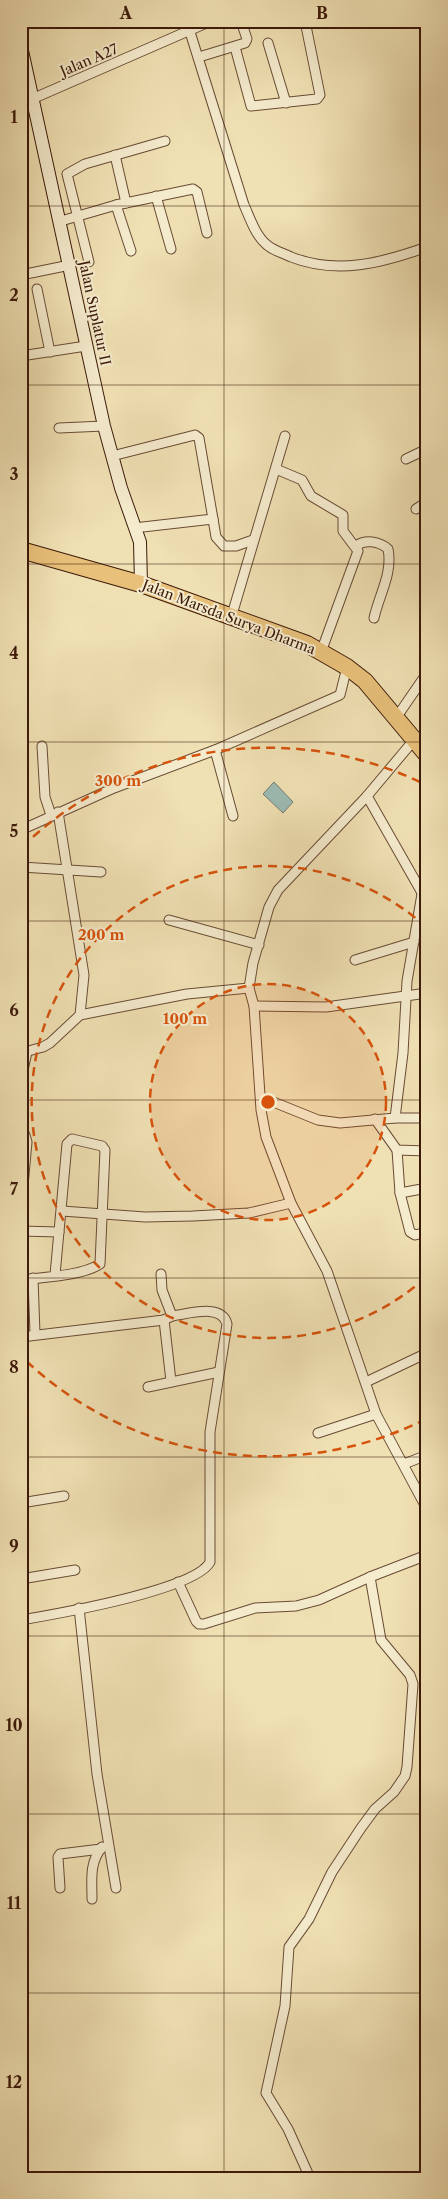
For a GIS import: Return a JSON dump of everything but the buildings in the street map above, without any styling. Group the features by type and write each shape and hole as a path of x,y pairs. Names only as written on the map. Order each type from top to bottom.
{"highway":[{"name":"Jalan Marsda Surya Dharma","path":"21,550 141,584 202,605 231,618 297,640 321,652 347,667 365,681 427,756"}],"street":[{"name":"Jalan A27","path":"27,92 211,21"},
{"path":"199,57 235,47 246,41 241,21"},
{"path":"235,47 251,106 317,98 320,96 305,21"},
{"path":"194,27 199,57 244,205 254,227 267,245 296,258 336,266 353,266 384,261 426,249"},
{"path":"268,42 286,103"},
{"name":"Jalan Suplatur II","path":"21,46 27,92 60,221 104,426 134,528 140,542 141,584"},
{"path":"89,262 67,174 85,164 165,141"},
{"path":"115,155 126,203"},
{"path":"60,221 116,205 191,189 195,190 207,233"},
{"path":"156,196 171,249"},
{"path":"116,205 130,251"},
{"path":"21,275 70,265"},
{"path":"37,289 50,352"},
{"path":"21,356 86,346"},
{"path":"59,428 104,426"},
{"path":"112,456 197,436 216,538 224,546 236,546 253,540"},
{"path":"231,618 285,436"},
{"path":"406,459 427,449"},
{"path":"276,469 302,480 311,496 343,515 343,531 356,546 357,556 321,652"},
{"path":"416,509 427,502"},
{"path":"134,528 213,519"},
{"path":"356,546 361,542 378,543 388,549 388,576 374,618"},
{"path":"21,830 54,813 214,750 340,695 347,667"},
{"path":"396,718 427,673"},
{"path":"414,740 367,796 278,890 269,907 253,963 249,988 254,1006 266,1137 291,1203 327,1271 376,1414 427,1509"},
{"path":"42,746 45,797 54,813 66,868 84,975 80,1015"},
{"path":"214,750 233,816"},
{"path":"367,796 424,897 414,942 406,995 403,1053 395,1118"},
{"path":"21,867 66,868 101,872"},
{"path":"169,920 259,945"},
{"path":"355,960 414,942"},
{"path":"21,1079 24,1052 50,1043 80,1015 187,994 249,988"},
{"path":"254,1006 326,1007 427,993"},
{"path":"261,1097 318,1120 340,1123 375,1119 427,1118"},
{"path":"375,1119 397,1150 400,1193 410,1232 416,1234 427,1232"},
{"path":"21,1135 25,1135 27,1142 21,1208"},
{"path":"21,1280 33,1278 55,1275 89,1270 100,1264 105,1150 102,1146 72,1139 67,1144 55,1275"},
{"path":"397,1150 427,1151"},
{"path":"400,1193 427,1188"},
{"path":"62,1211 145,1217 249,1213 291,1203"},
{"path":"21,1231 59,1232"},
{"path":"161,1274 162,1290 168,1318 171,1381"},
{"path":"33,1278 35,1334"},
{"path":"21,1336 210,1312 221,1313 225,1317 227,1324 210,1432 210,1562 202,1572 178,1582 80,1608 21,1620"},
{"path":"366,1382 427,1353"},
{"path":"148,1387 219,1372"},
{"path":"318,1433 376,1414"},
{"path":"404,1464 427,1455"},
{"path":"21,1503 64,1496"},
{"path":"178,1582 196,1621 199,1624 204,1624 255,1608 296,1606 319,1600 370,1577 427,1555"},
{"path":"21,1578 75,1570"},
{"path":"310,2178 288,2128 266,2093 285,2006 287,1954 293,1939 309,1920 332,1872 376,1809 394,1792 405,1776 407,1767 413,1684 410,1675 381,1640 370,1577"},
{"path":"80,1608 97,1774 116,1888"},
{"path":"92,1899 92,1865 108,1840"},
{"path":"60,1888 58,1857 60,1854 101,1849"}],"water":[{"path":"274,782 293,802 283,813 263,794"}]}
